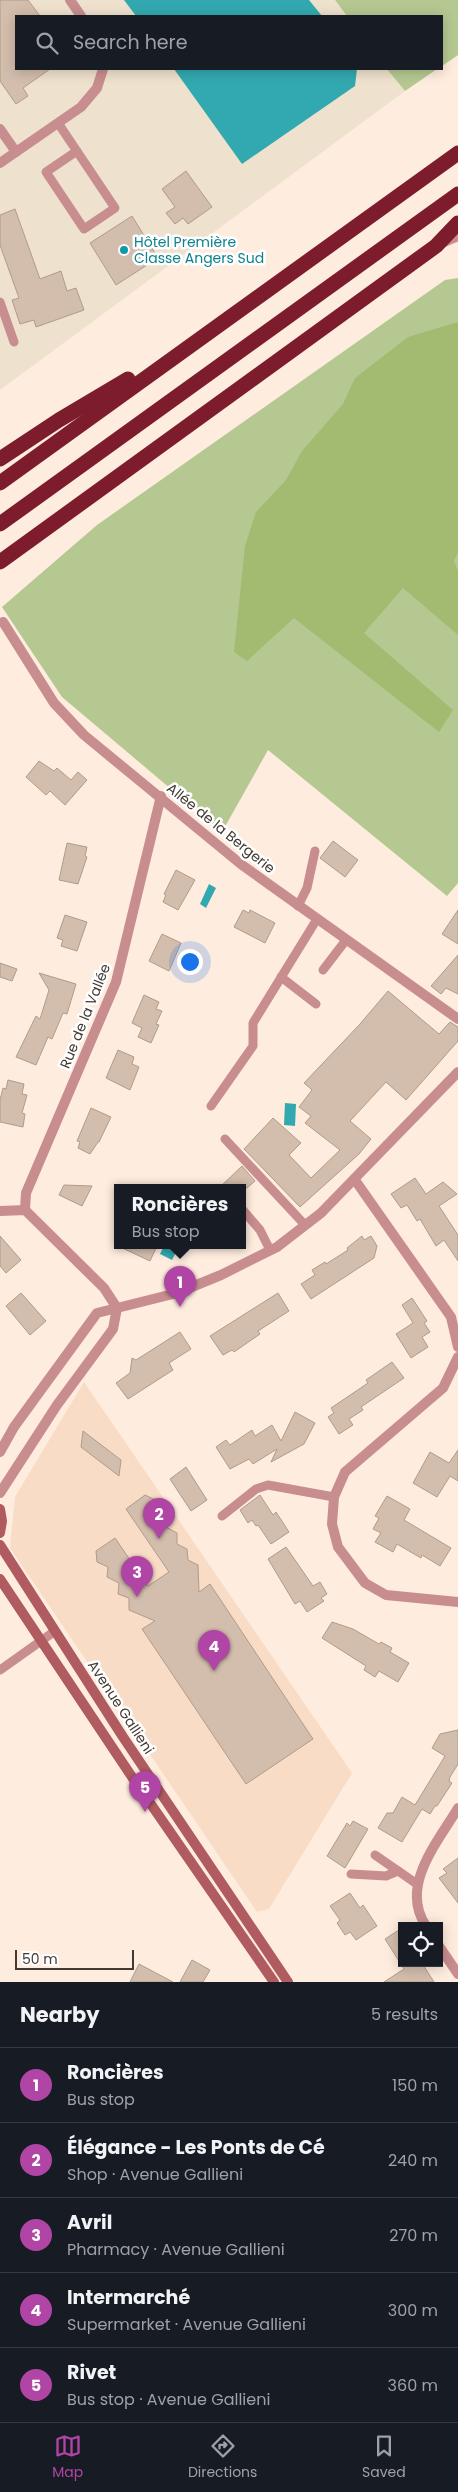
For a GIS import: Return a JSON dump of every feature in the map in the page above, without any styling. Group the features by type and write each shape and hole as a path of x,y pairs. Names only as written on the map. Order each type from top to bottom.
{"highway":[{"path":"0,483 200,337 458,153"},
{"path":"0,524 458,194"},
{"path":"0,562 436,246 458,223"},
{"path":"0,459 59,420 200,337"}],"main road":[{"path":"0,1509 2,1521 0,1533"},
{"name":"Avenue Gallieni","path":"0,1545 288,1982"},
{"name":"Avenue Gallieni","path":"0,1580 274,1982"}],"street":[{"path":"70,0 81,15"},
{"path":"0,163 81,107 97,88 102,70"},
{"path":"0,129 16,152"},
{"path":"436,246 458,236"},
{"name":"Allée de la Bergerie","path":"1,623 54,703 84,735 161,796 242,865 458,1019"},
{"name":"Rue de la Vallée","path":"25,1210 26,1193 116,982 161,796"},
{"path":"0,1452 14,1427 97,1313 177,1293 221,1275 270,1250 305,1225 355,1180 458,1072"},
{"path":"355,1180 451,1317 458,1347"},
{"path":"0,1211 25,1210 104,1288 117,1308 113,1329 57,1405 0,1493"},
{"path":"458,1357 443,1388 345,1472 334,1497 332,1524 338,1548 365,1583 386,1595 458,1602"},
{"path":"424,1922 416,1896 417,1884 421,1872 458,1808"},
{"path":"443,1952 458,1974"}],"lane":[{"path":"58,122 115,208 84,229 46,172 77,151"},
{"path":"0,302 14,342"},
{"path":"298,906 308,888 315,851"},
{"path":"211,1106 253,1046 253,1023 317,919"},
{"path":"323,970 346,940"},
{"path":"281,976 316,1004"},
{"path":"225,1139 305,1225"},
{"path":"246,1214 260,1230 270,1250"},
{"path":"222,1516 256,1489 268,1485 334,1497"},
{"path":"0,1670 55,1631"},
{"path":"376,1855 417,1884"},
{"path":"351,1874 386,1876 398,1871"}],"shaded area":[{"path":"0,0 335,0 346,15 15,15 15,70 388,70 405,91 0,390"},
{"path":"84,1382 352,1773 269,1909 257,1912 10,1548 15,1497"}],"green space":[{"path":"335,0 458,0 458,55 443,65 443,15 346,15"},
{"path":"388,70 436,70 405,91"},
{"path":"458,278 458,883 447,896 268,750 222,832 62,697 2,607 97,525 445,280"},
{"path":"458,322 458,552 454,561 458,571 458,635 403,588 364,633 453,710 439,732 294,618 247,661 234,652 245,546 256,512 286,480 302,451 343,404 355,378 408,337"}],"water":[{"path":"124,0 309,0 321,15 135,15"},
{"path":"175,70 357,70 355,86 242,164"},
{"path":"209,884 216,888 206,908 200,904"},
{"path":"285,1103 296,1104 295,1126 284,1125"},
{"path":"162,1249 178,1249 172,1260 160,1254"}],"building":[{"path":"0,0 28,0 39,15 15,15 15,70 49,70 23,88 28,96 16,104 0,81"},
{"path":"186,171 212,207 188,224 183,218 175,224 166,213 175,207 162,189"},
{"path":"15,209 40,279 61,271 67,291 76,288 84,310 36,327 34,320 20,324 12,300 19,298 0,245 0,215"},
{"name":"Hôtel Première Classe Angers Sud","path":"132,216 158,258 116,285 90,243"},
{"path":"39,761 54,771 57,768 71,780 78,772 87,780 65,805 50,791 46,795 26,777"},
{"path":"333,841 358,860 345,877 320,858"},
{"path":"67,843 87,847 85,856 87,857 78,884 59,880"},
{"path":"176,870 195,880 178,910 163,902 166,895 164,894"},
{"path":"243,910 249,913 250,910 275,923 265,943 234,927"},
{"path":"458,910 458,944 442,934"},
{"path":"65,915 87,922 77,951 61,946 63,940 57,938"},
{"path":"162,934 181,943 169,971 149,961"},
{"path":"458,955 458,994 446,988 441,994 431,986"},
{"path":"0,963 17,969 12,981 0,977"},
{"path":"39,973 76,984 67,1014 63,1013 52,1039 48,1037 36,1065 16,1057 36,1016 40,1019 49,990"},
{"path":"388,991 439,1034 450,1022 458,1027 458,1041 406,1100 386,1082 350,1121 371,1139 359,1154 300,1207 244,1149 273,1118 301,1143 289,1155 311,1178 340,1150 305,1123 311,1116 299,1107 312,1090 304,1083 360,1024"},
{"path":"144,995 159,1002 156,1009 162,1011 156,1024 159,1025 151,1043 138,1037 142,1028 132,1023"},
{"path":"118,1050 134,1057 132,1064 139,1067 130,1090 106,1078"},
{"path":"8,1080 24,1084 22,1094 27,1095 22,1113 25,1114 23,1127 0,1122 0,1100 3,1088 6,1089"},
{"path":"91,1108 111,1117 99,1142 90,1154 78,1148 80,1142 77,1141"},
{"path":"242,1166 255,1181 247,1188 246,1184 223,1184"},
{"path":"415,1178 426,1194 443,1182 457,1194 439,1206 458,1235 458,1261 444,1240 436,1246 420,1219 417,1221 407,1205 401,1208 391,1194"},
{"path":"64,1185 92,1186 82,1206 59,1195"},
{"path":"0,1236 21,1260 6,1273 0,1266"},
{"path":"362,1236 364,1240 371,1236 377,1246 374,1258 311,1299 301,1284 315,1275 312,1270 325,1262 326,1264 348,1250 347,1248"},
{"path":"124,1249 156,1249 150,1261"},
{"path":"21,1293 46,1321 30,1335 6,1306"},
{"path":"278,1293 289,1311 258,1331 260,1334 234,1352 232,1350 223,1355 210,1336"},
{"path":"412,1298 427,1321 424,1323 430,1332 422,1337 428,1347 411,1358 396,1334 413,1323 402,1305"},
{"path":"180,1332 191,1349 169,1363 173,1370 128,1399 116,1383 130,1373 132,1358 136,1360"},
{"path":"392,1362 404,1378 361,1407 363,1410 349,1419 353,1425 339,1434 328,1417 334,1413 331,1408 368,1383 366,1380"},
{"path":"295,1412 315,1423 304,1444 271,1462 277,1449 253,1464 249,1459 230,1469 216,1447 226,1440 230,1445 252,1430 255,1436 272,1425 281,1441"},
{"path":"83,1431 121,1460 119,1476 81,1447"},
{"path":"458,1450 458,1481 450,1476 437,1497 413,1483 430,1452 449,1463"},
{"path":"186,1467 207,1500 191,1511 170,1479"},
{"path":"145,1495 166,1505 166,1527 177,1533 177,1544 187,1549 188,1560 198,1565 199,1592 210,1584 313,1739 246,1784 142,1629 155,1621 129,1610 129,1598 118,1594 119,1583 107,1577 108,1567 97,1562 96,1551 115,1538 148,1586 169,1572 126,1509"},
{"path":"260,1495 273,1515 276,1512 289,1532 271,1544 258,1525 256,1526 252,1520 248,1523 240,1510"},
{"path":"387,1496 410,1509 404,1520 451,1548 440,1566 422,1555 421,1558 397,1544 393,1552 375,1542 381,1533 373,1529 379,1518 375,1516"},
{"path":"286,1547 313,1586 320,1582 327,1594 321,1598 324,1601 307,1612 300,1601 295,1604 268,1559"},
{"path":"332,1622 353,1629 379,1644 381,1642 392,1648 390,1652 409,1663 398,1682 379,1671 375,1677 364,1670 366,1666 322,1638"},
{"path":"458,1730 458,1764 450,1777 449,1781 452,1783 437,1806 435,1806 430,1814 422,1809 402,1842 378,1828 387,1813 393,1813 402,1797 415,1805 445,1756 432,1748 440,1734"},
{"path":"353,1821 368,1829 345,1868 327,1856 347,1823 350,1826"},
{"path":"458,1858 458,1903 439,1878 447,1873 443,1869"},
{"path":"350,1893 360,1908 363,1905 377,1926 356,1940 350,1932 345,1935 337,1923 340,1920 330,1906"},
{"path":"398,1931 398,1960 385,1939"},
{"path":"192,1960 210,1970 203,1982 180,1982"},
{"path":"139,1964 173,1982 130,1982"},
{"path":"403,1967 425,1967 434,1982 384,1982 404,1969"}],"place":[{"name":"Hôtel Première Classe Angers Sud","path":"124,250"},
{"name":"Roncières","path":"180,1307"},
{"name":"Élégance - Les Ponts de Cé","path":"159,1539"},
{"name":"Avril","path":"137,1597"},
{"name":"Intermarché","path":"214,1671"},
{"name":"Rivet","path":"145,1812"}]}
